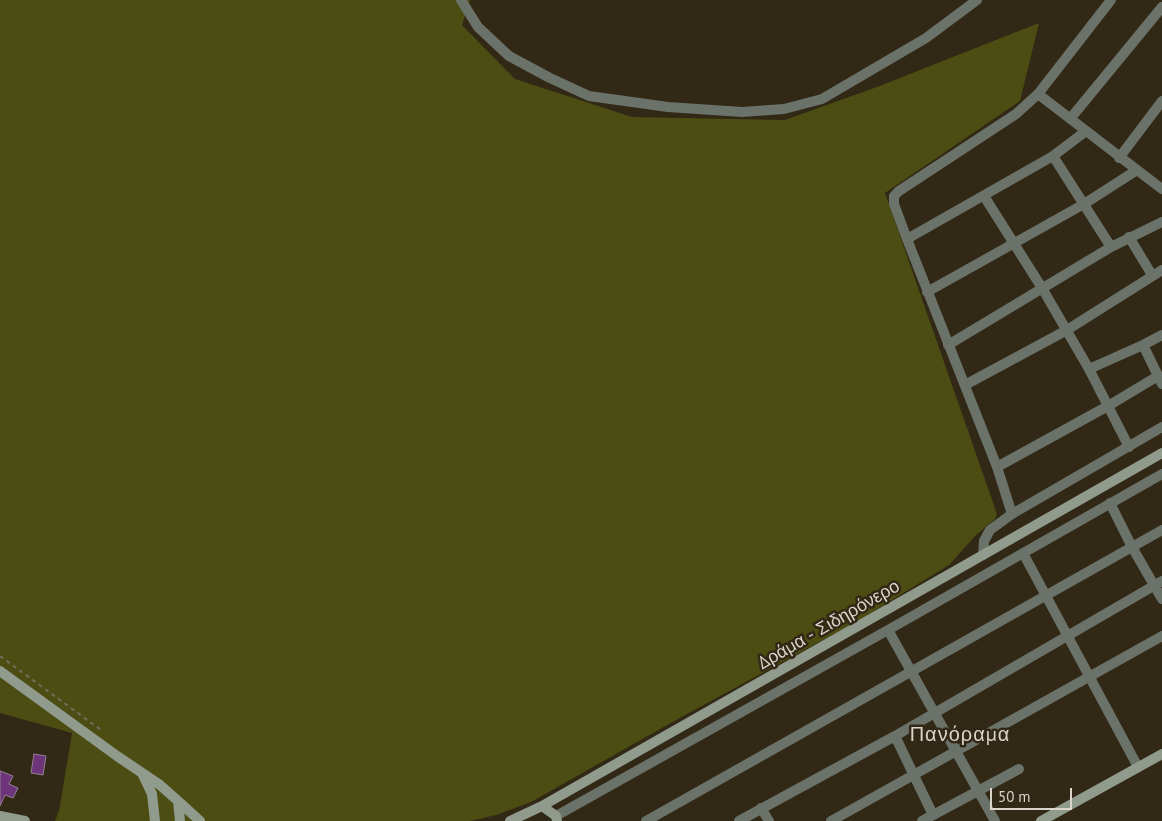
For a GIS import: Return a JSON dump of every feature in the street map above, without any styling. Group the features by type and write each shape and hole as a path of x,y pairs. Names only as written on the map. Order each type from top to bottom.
{"street":[{"path":"461,0 478,27 509,56 589,96 668,107 742,112 784,109 822,99 926,38 978,0"},
{"path":"1012,514 997,467 966,385 927,292 894,200 896,193 1016,114 1038,94 1111,0"},
{"path":"1070,119 1162,7"},
{"path":"1038,94 1162,189"},
{"path":"1120,158 1162,101"},
{"path":"907,239 1053,156 1086,131"},
{"path":"1053,156 1112,247"},
{"path":"927,292 1084,204 1137,170"},
{"path":"984,196 1067,330 1129,447"},
{"path":"948,345 1112,247 1162,222"},
{"path":"1130,237 1152,275"},
{"path":"966,385 1067,330 1162,270"},
{"path":"1089,369 1162,335"},
{"path":"997,467 1108,406 1160,380 1144,345"},
{"path":"983,555 984,542 990,530 1012,514 1162,427"},
{"name":"Δράμα - Σιδηρόνερο","path":"510,821 542,806 1162,453"},
{"path":"542,806 556,818 1162,474"},
{"path":"1110,503 1132,547 1158,584 1162,599"},
{"path":"646,821 1162,530"},
{"path":"1023,553 1138,767"},
{"path":"739,821 935,714 1158,584"},
{"path":"888,630 995,821"},
{"path":"831,821 1162,636"},
{"path":"0,672 160,785 200,821"},
{"path":"895,736 933,815"},
{"path":"1041,821 1162,754"},
{"path":"922,821 1019,768"},
{"path":"142,774 150,790 155,821"},
{"path":"178,801 180,821"},
{"path":"761,808 769,821"},
{"path":"0,816 25,821"}],"shaded area":[{"path":"0,0 470,0 462,25 515,79 632,117 785,120 877,87 1039,23 1020,101 885,193 997,514 995,519 976,535 949,565 856,622 531,802 496,815 470,821 55,821 59,811 72,733 0,713"}],"building":[{"path":"34,754 46,756 43,775 31,773"},
{"path":"0,771 13,776 9,784 18,788 13,798 5,795 0,806"}],"district":[{"name":"Πανόραμα","path":"960,735"}]}
